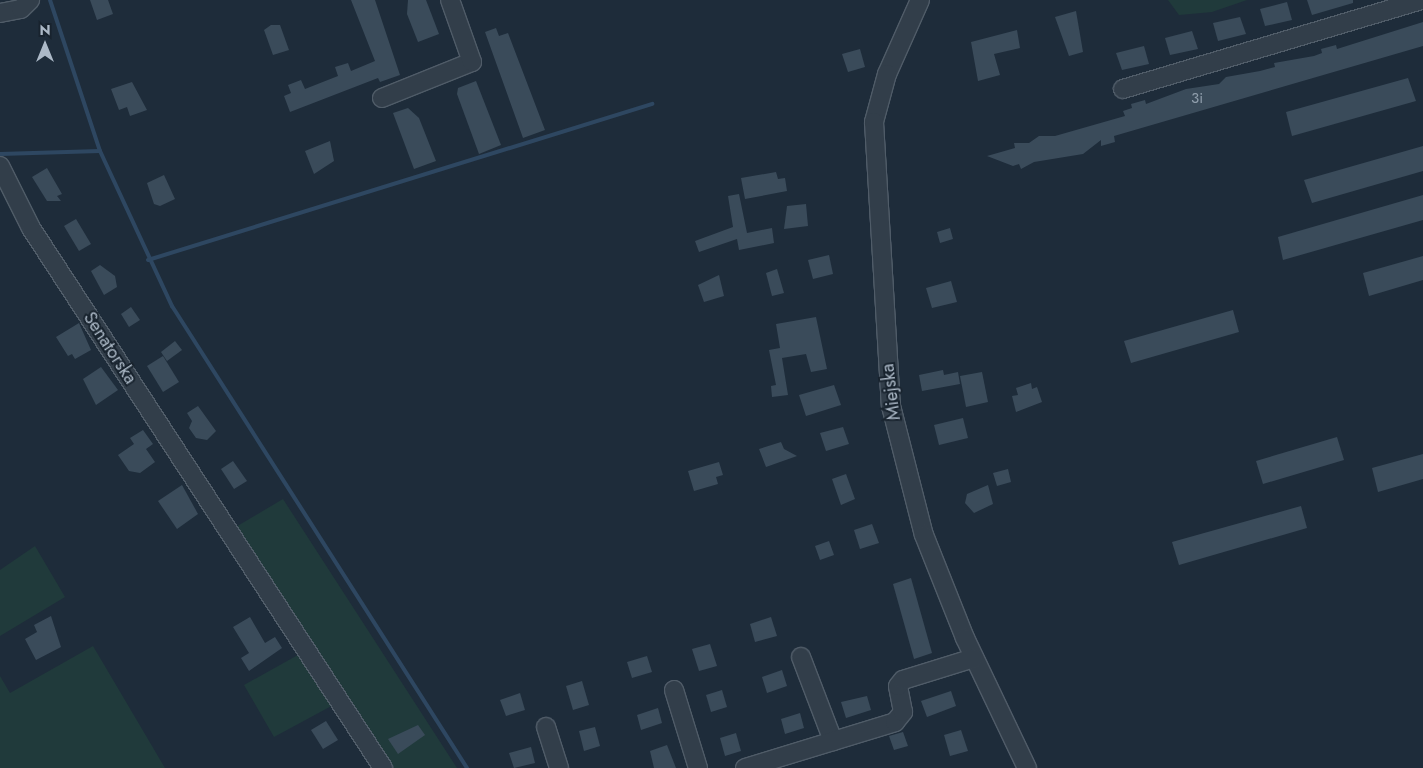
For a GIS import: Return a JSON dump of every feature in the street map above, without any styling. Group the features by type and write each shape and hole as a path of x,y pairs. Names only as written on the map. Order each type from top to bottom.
{"street":[{"path":"0,13 20,9 30,0"},
{"path":"382,98 472,62 450,0"},
{"name":"Miejska","path":"920,0 887,74 874,122 884,332 894,423 912,496 974,658 1027,768"},
{"path":"1123,89 1421,0"},
{"name":"Senatorska","path":"0,166 31,228 383,768"},
{"path":"801,657 833,741"},
{"path":"745,768 901,718 898,686 903,680 974,658"},
{"path":"674,690 698,768"},
{"path":"546,727 559,768"}],"green space":[{"path":"1168,0 1247,0 1212,12 1179,15"},
{"path":"283,499 457,768 390,768 234,528"},
{"path":"35,546 65,597 0,636 0,570"},
{"path":"93,646 165,768 0,768 0,676 10,693"},
{"path":"305,651 337,703 274,737 244,685"}],"building":[{"path":"90,0 108,0 113,14 97,20"},
{"path":"351,0 375,0 400,75 380,82 378,78 290,112 284,96 291,93 288,85 301,80 305,89 338,76 335,67 348,63 351,71 375,61"},
{"path":"408,0 426,0 439,34 418,42 407,14"},
{"path":"1307,0 1353,0 1353,3 1312,15"},
{"path":"1287,2 1292,20 1265,26 1260,9"},
{"path":"1076,11 1083,52 1069,56 1055,17"},
{"path":"1240,17 1246,34 1218,41 1213,23"},
{"path":"1423,22 1423,46 1114,136 1115,142 1101,146 1101,140 1083,154 1034,162 1021,169 1019,164 1013,166 987,156 1015,148 1014,143 1029,143 1039,136 1055,136 1125,116 1123,111 1132,108 1131,104 1145,100 1146,104 1186,89 1219,84 1226,77 1275,67 1274,63 1314,56 1322,53 1321,49 1336,45 1337,49"},
{"path":"271,25 280,25 289,50 273,55 264,30"},
{"path":"496,28 499,36 508,33 545,130 523,138 485,32"},
{"path":"1017,30 1020,48 994,54 1000,75 978,81 971,42"},
{"path":"1192,31 1198,49 1170,55 1165,38"},
{"path":"1144,46 1149,64 1122,70 1116,53"},
{"path":"860,49 865,67 848,72 842,54"},
{"path":"1408,78 1416,101 1292,136 1286,112"},
{"path":"476,81 501,145 479,154 457,94 458,88"},
{"path":"132,82 147,110 130,116 127,107 119,110 111,89"},
{"path":"408,108 419,118 436,161 414,169 393,113"},
{"path":"330,141 334,161 314,174 305,151"},
{"path":"1423,146 1423,171 1312,203 1304,180"},
{"path":"47,168 62,194 57,196 61,201 47,201 32,177"},
{"path":"776,172 778,179 785,178 787,191 745,199 741,178"},
{"path":"164,175 175,199 160,206 154,204 147,183"},
{"path":"739,194 747,233 772,228 774,243 739,250 737,239 699,252 695,241 733,227 728,196"},
{"path":"1423,195 1423,220 1283,260 1278,237"},
{"path":"806,204 808,226 784,229 787,206"},
{"path":"76,219 91,244 79,251 64,226"},
{"path":"950,228 953,239 940,243 937,232"},
{"path":"829,255 833,274 813,279 808,260"},
{"path":"1423,256 1423,280 1369,296 1363,273"},
{"path":"100,265 115,276 117,287 104,295 91,271"},
{"path":"777,269 784,293 772,296 766,273"},
{"path":"719,275 724,296 704,302 698,285"},
{"path":"951,281 957,302 932,308 926,288"},
{"path":"131,307 140,320 129,327 121,314"},
{"path":"1233,310 1239,332 1131,363 1124,341"},
{"path":"816,317 827,369 811,372 806,354 782,358 788,395 772,397 771,386 776,385 769,350 780,348 776,324"},
{"path":"79,323 91,350 75,359 72,354 68,356 56,337"},
{"path":"175,341 182,350 167,361 161,352"},
{"path":"163,356 179,382 163,392 147,366"},
{"path":"101,367 118,390 96,405 83,379"},
{"path":"943,370 944,375 958,372 960,384 922,391 919,375"},
{"path":"982,372 988,402 966,407 960,376"},
{"path":"1031,383 1032,389 1037,387 1042,402 1016,412 1012,396 1018,395 1016,388"},
{"path":"834,385 841,405 806,416 799,395"},
{"path":"198,406 216,431 207,440 196,438 189,428 192,421 187,413"},
{"path":"963,418 968,438 939,445 934,425"},
{"path":"843,427 849,444 826,451 820,433"},
{"path":"143,430 153,444 146,449 155,462 140,473 129,471 118,455 134,444 130,438"},
{"path":"1337,437 1344,460 1263,484 1256,461"},
{"path":"781,442 784,449 797,456 766,467 759,449"},
{"path":"1423,454 1423,479 1378,492 1372,468"},
{"path":"233,461 247,481 234,489 221,469"},
{"path":"719,462 723,475 716,477 718,484 694,491 688,471"},
{"path":"1008,469 1011,482 997,486 993,473"},
{"path":"846,474 855,499 841,505 832,479"},
{"path":"182,485 198,514 177,529 158,501"},
{"path":"988,485 993,504 974,513 965,503 967,494"},
{"path":"1301,506 1307,528 1179,565 1172,542"},
{"path":"872,524 879,543 860,549 854,530"},
{"path":"829,541 834,555 820,560 815,546"},
{"path":"911,578 932,653 914,659 893,584"},
{"path":"51,616 61,647 36,660 25,639 37,632 34,625"},
{"path":"250,617 265,643 275,637 282,648 249,671 241,658 249,653 233,627"},
{"path":"771,617 777,636 755,642 750,624"},
{"path":"710,644 717,666 699,671 692,649"},
{"path":"647,656 652,672 632,678 627,662"},
{"path":"782,670 787,686 767,693 762,677"},
{"path":"582,681 589,705 573,710 566,686"},
{"path":"722,690 727,707 711,712 706,695"},
{"path":"951,691 956,706 927,717 921,701"},
{"path":"520,693 525,710 506,716 500,700"},
{"path":"867,696 871,710 846,718 841,702"},
{"path":"658,708 662,723 641,730 637,715"},
{"path":"800,713 804,728 785,734 781,719"},
{"path":"326,721 338,740 323,749 311,730"},
{"path":"418,725 425,735 398,754 388,739"},
{"path":"595,727 600,746 584,751 579,731"},
{"path":"961,730 968,751 950,756 944,735"},
{"path":"903,732 908,746 894,750 889,736"},
{"path":"736,733 741,751 725,756 720,738"},
{"path":"667,745 676,768 654,768 650,751"},
{"path":"531,747 535,763 514,768 509,753"}],"waterway":[{"path":"50,0 100,151 172,306 467,768"},
{"path":"148,260 652,104"},
{"path":"0,154 100,151"}]}
